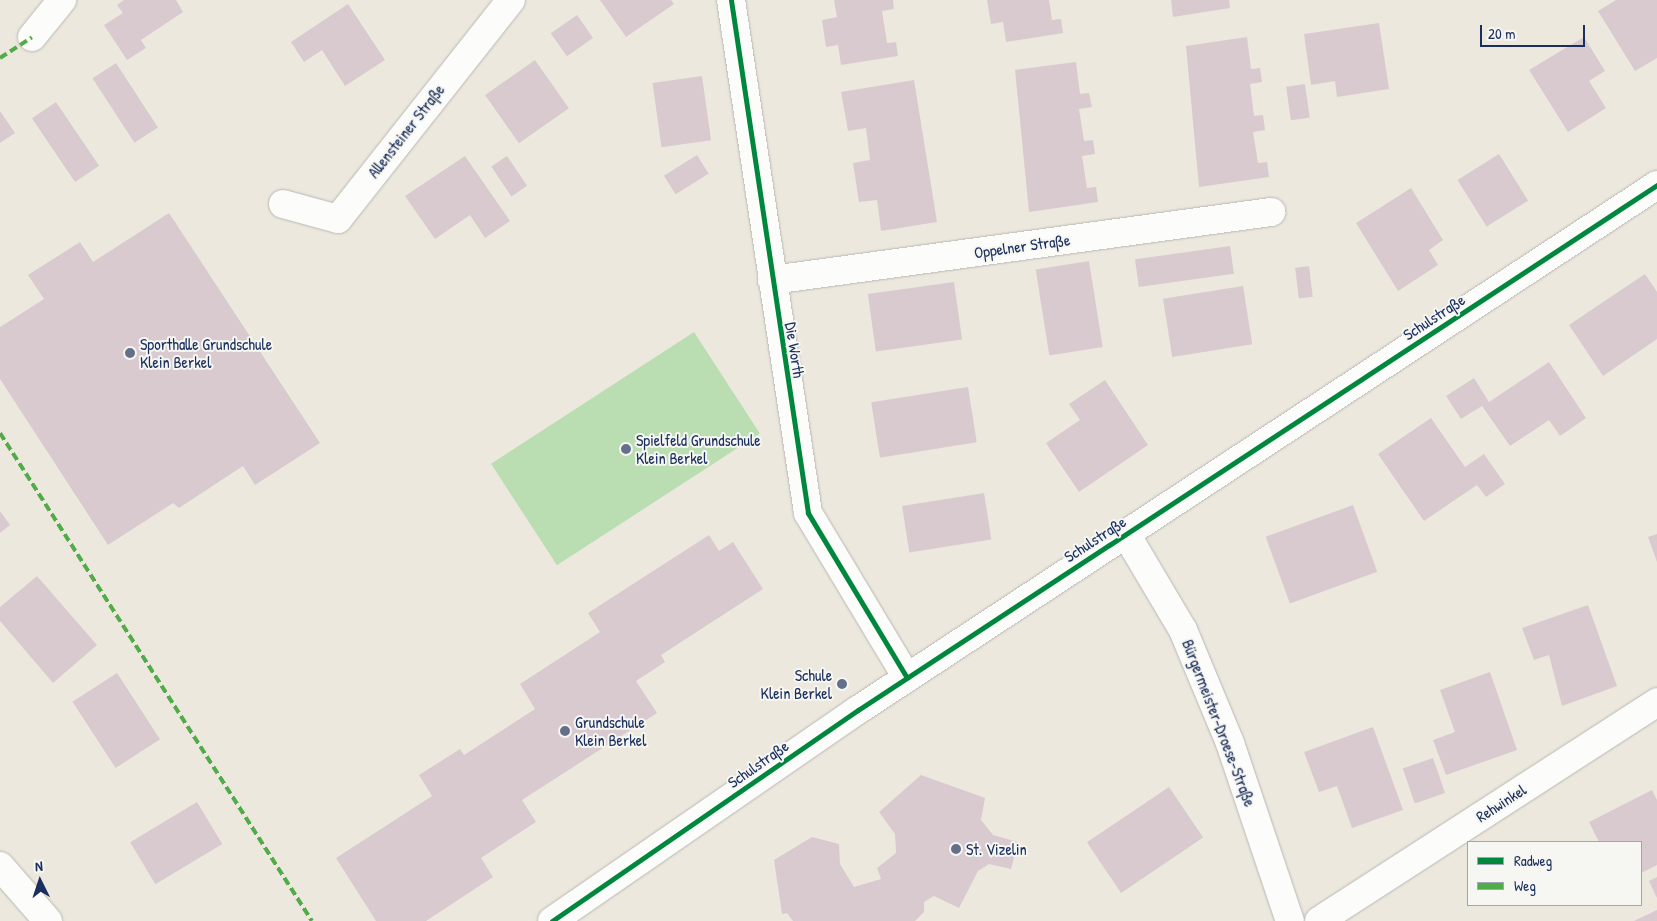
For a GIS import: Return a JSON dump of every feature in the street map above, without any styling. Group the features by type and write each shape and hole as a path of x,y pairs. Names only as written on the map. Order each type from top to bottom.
{"street":[{"path":"32,37 62,0"},
{"name":"Allensteiner Straße","path":"283,204 338,219 511,0"},
{"name":"Die Worth","path":"731,0 808,513 907,678"},
{"name":"Schulstraße","path":"552,921 907,678 1657,185"},
{"name":"Oppelner Straße","path":"772,280 1271,212"},
{"name":"Bürgermeister-Droese-Straße","path":"1126,534 1183,630 1230,743 1290,921"},
{"name":"Rehwinkel","path":"1319,921 1656,704"},
{"path":"0,866 48,921"}],"green space":[{"name":"Spielfeld Grundschule Klein Berkel","path":"694,332 760,433 557,565 491,464"}],"building":[{"path":"124,0 176,0 183,12 141,40 146,48 127,60 104,25 123,13 117,5"},
{"path":"600,0 671,0 674,4 626,37"},
{"path":"834,0 893,0 894,9 882,11 887,43 896,42 898,56 841,65 838,45 826,47 822,20 837,17"},
{"path":"987,0 1049,0 1052,20 1061,19 1063,33 1006,42 1003,22 991,24"},
{"path":"1171,0 1229,0 1230,8 1173,17"},
{"path":"1616,0 1657,0 1657,58 1635,71 1598,11"},
{"path":"348,4 385,60 345,86 322,50 304,62 291,42"},
{"path":"577,15 593,38 567,56 551,33"},
{"path":"1379,23 1389,89 1337,97 1335,81 1311,85 1304,34"},
{"path":"1247,37 1251,69 1260,68 1262,82 1250,84 1254,116 1263,115 1265,130 1253,132 1258,163 1267,162 1269,177 1199,187 1186,46"},
{"path":"1584,37 1605,71 1589,81 1606,108 1568,132 1529,70"},
{"path":"535,60 569,108 519,143 485,95"},
{"path":"1076,62 1080,94 1089,93 1092,107 1079,109 1084,141 1093,140 1095,154 1082,156 1087,188 1096,187 1098,202 1029,212 1015,70"},
{"path":"116,63 158,128 134,143 93,78"},
{"path":"702,76 711,140 662,147 652,83"},
{"path":"914,80 937,222 881,231 877,200 859,202 853,163 870,160 866,128 848,131 841,92"},
{"path":"1305,84 1310,118 1291,120 1286,87"},
{"path":"56,102 99,166 75,182 32,118"},
{"path":"0,111 15,133 0,143"},
{"path":"1499,154 1528,201 1487,227 1457,180"},
{"path":"697,155 709,174 676,194 664,176"},
{"path":"465,156 510,221 485,238 470,215 435,239 405,196"},
{"path":"507,156 527,186 511,196 491,167"},
{"path":"1411,188 1443,240 1429,250 1438,265 1398,291 1356,223"},
{"name":"Sporthalle Grundschule Klein Berkel","path":"169,213 320,443 255,485 243,466 179,508 173,503 108,545 0,379 0,327 44,299 28,275 80,242 93,262"},
{"path":"1230,246 1234,274 1139,287 1135,259"},
{"path":"1089,261 1103,347 1049,355 1036,269"},
{"path":"1309,266 1313,297 1299,298 1295,268"},
{"path":"1645,274 1657,292 1657,339 1603,376 1569,325"},
{"path":"954,282 962,339 876,352 868,294"},
{"path":"1243,286 1252,344 1172,357 1163,299"},
{"path":"1549,362 1586,418 1560,436 1549,420 1510,446 1482,406 1461,419 1446,396 1474,378 1489,402"},
{"path":"1105,380 1148,445 1079,492 1046,443 1080,420 1069,404"},
{"path":"968,387 977,442 880,458 871,402"},
{"path":"1431,418 1465,467 1484,454 1505,484 1486,497 1477,485 1424,521 1378,454"},
{"path":"984,493 991,539 909,552 902,506"},
{"path":"1353,505 1377,572 1290,604 1266,537"},
{"path":"0,511 10,525 0,533"},
{"path":"1657,534 1657,562 1648,537"},
{"name":"Grundschule Klein Berkel","path":"709,535 719,551 733,542 763,589 661,655 665,662 636,681 657,713 522,800 536,822 481,858 493,877 426,921 376,921 336,858 432,796 419,775 460,749 464,755 535,709 520,684 600,632 588,613"},
{"path":"37,576 97,645 53,683 0,621 0,607"},
{"path":"1588,605 1617,686 1562,706 1549,655 1534,660 1522,628"},
{"path":"1490,672 1517,750 1446,775 1433,740 1455,732 1440,690"},
{"path":"117,673 160,739 116,768 73,702"},
{"path":"1373,727 1403,810 1352,828 1337,786 1319,792 1304,752"},
{"path":"1433,758 1445,793 1415,803 1403,768"},
{"name":"St. Vizelin","path":"921,775 985,798 981,820 993,835 1018,842 1011,869 989,864 978,871 959,908 934,896 924,902 924,912 915,921 793,921 787,913 782,914 774,860 812,837 839,844 840,864 854,887 881,879 877,868 896,853 895,834 879,812"},
{"path":"1169,787 1203,838 1121,893 1087,842"},
{"path":"1652,790 1657,800 1657,865 1642,872 1642,841 1598,841 1589,822"},
{"path":"197,802 222,844 155,884 130,842"},
{"path":"1657,877 1657,898 1649,881"},
{"path":"1657,910 1657,921 1634,921"}],"marked path":[{"path":"0,58 32,37"},
{"path":"0,433 312,921"}],"cycle path":[{"path":"731,0 808,513 907,678"},
{"path":"552,921 858,710 1657,185"}],"place":[{"name":"Sporthalle Grundschule Klein Berkel","path":"130,353"},
{"name":"Spielfeld Grundschule Klein Berkel","path":"626,449"},
{"name":"Schule Klein Berkel","path":"842,684"},
{"name":"Grundschule Klein Berkel","path":"565,731"},
{"name":"St. Vizelin","path":"956,849"}]}
